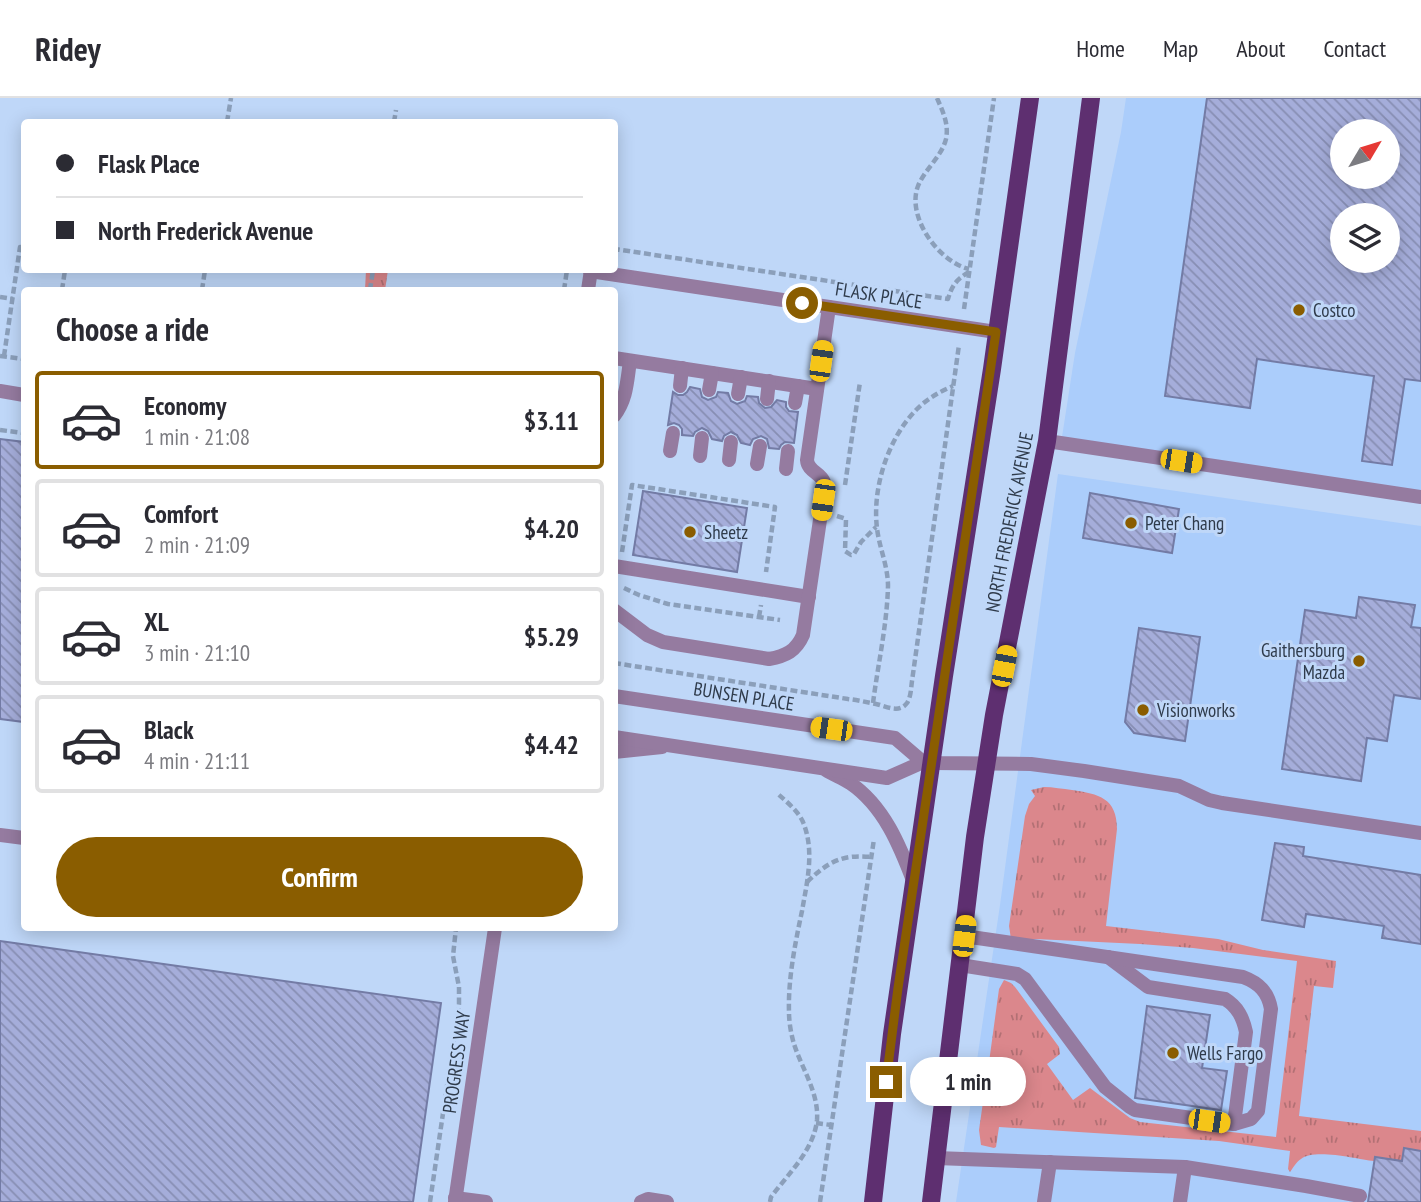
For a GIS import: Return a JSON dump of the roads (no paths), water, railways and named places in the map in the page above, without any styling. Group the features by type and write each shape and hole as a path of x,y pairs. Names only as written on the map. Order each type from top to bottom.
{"main road":[{"name":"NORTH FREDERICK AVENUE","path":"873,1202 927,762 996,332 1030,98"},
{"name":"NORTH FREDERICK AVENUE","path":"931,1202 975,837 994,715 1047,441 1091,98"}],"street":[{"name":"FLASK PLACE","path":"610,273 996,332"},
{"path":"618,613 647,635 663,642 769,659 791,653 798,645 803,635 825,486 823,478 807,464 830,307"},
{"path":"618,359 817,389"},
{"path":"618,411 625,396 630,361"},
{"path":"680,386 682,368"},
{"path":"709,390 712,373"},
{"path":"738,394 741,377"},
{"path":"766,399 769,382"},
{"path":"795,403 798,386"},
{"path":"0,391 21,394"},
{"path":"670,451 673,433"},
{"path":"700,456 702,438"},
{"path":"1047,441 1421,497"},
{"path":"729,460 731,442"},
{"path":"757,464 760,446"},
{"path":"786,469 788,451"},
{"path":"618,567 809,597"},
{"name":"BUNSEN PLACE","path":"618,697 895,738 927,762"},
{"path":"618,738 887,778 927,762 1031,764 1173,785 1222,803 1421,833"},
{"path":"618,752 672,746"},
{"path":"821,768 850,783 874,805 899,843 914,885"},
{"path":"0,835 21,838"},
{"name":"PROGRESS WAY","path":"455,1200 495,931"},
{"path":"960,965 1017,974 1025,979 1105,1087 1132,1109 1234,1124 1251,1119 1256,1114 1271,1016 1270,1002 1264,989 1254,981 1243,977 964,936"},
{"path":"1107,957 1148,987 1225,999 1239,1012 1246,1032 1234,1124"},
{"path":"936,1158 1185,1167 1360,1196"},
{"path":"1044,1202 1050,1162"},
{"path":"1180,1202 1185,1167"},
{"path":"640,1202 648,1199 667,1202"},
{"path":"455,1200 486,1202"}],"place":[{"name":"Costco","path":"1299,310"},
{"name":"Peter Chang","path":"1131,523"},
{"name":"Sheetz","path":"690,532"},
{"name":"Gaithersburg Mazda","path":"1359,661"},
{"name":"Visionworks","path":"1143,710"},
{"name":"Wells Fargo","path":"1173,1053"}]}
